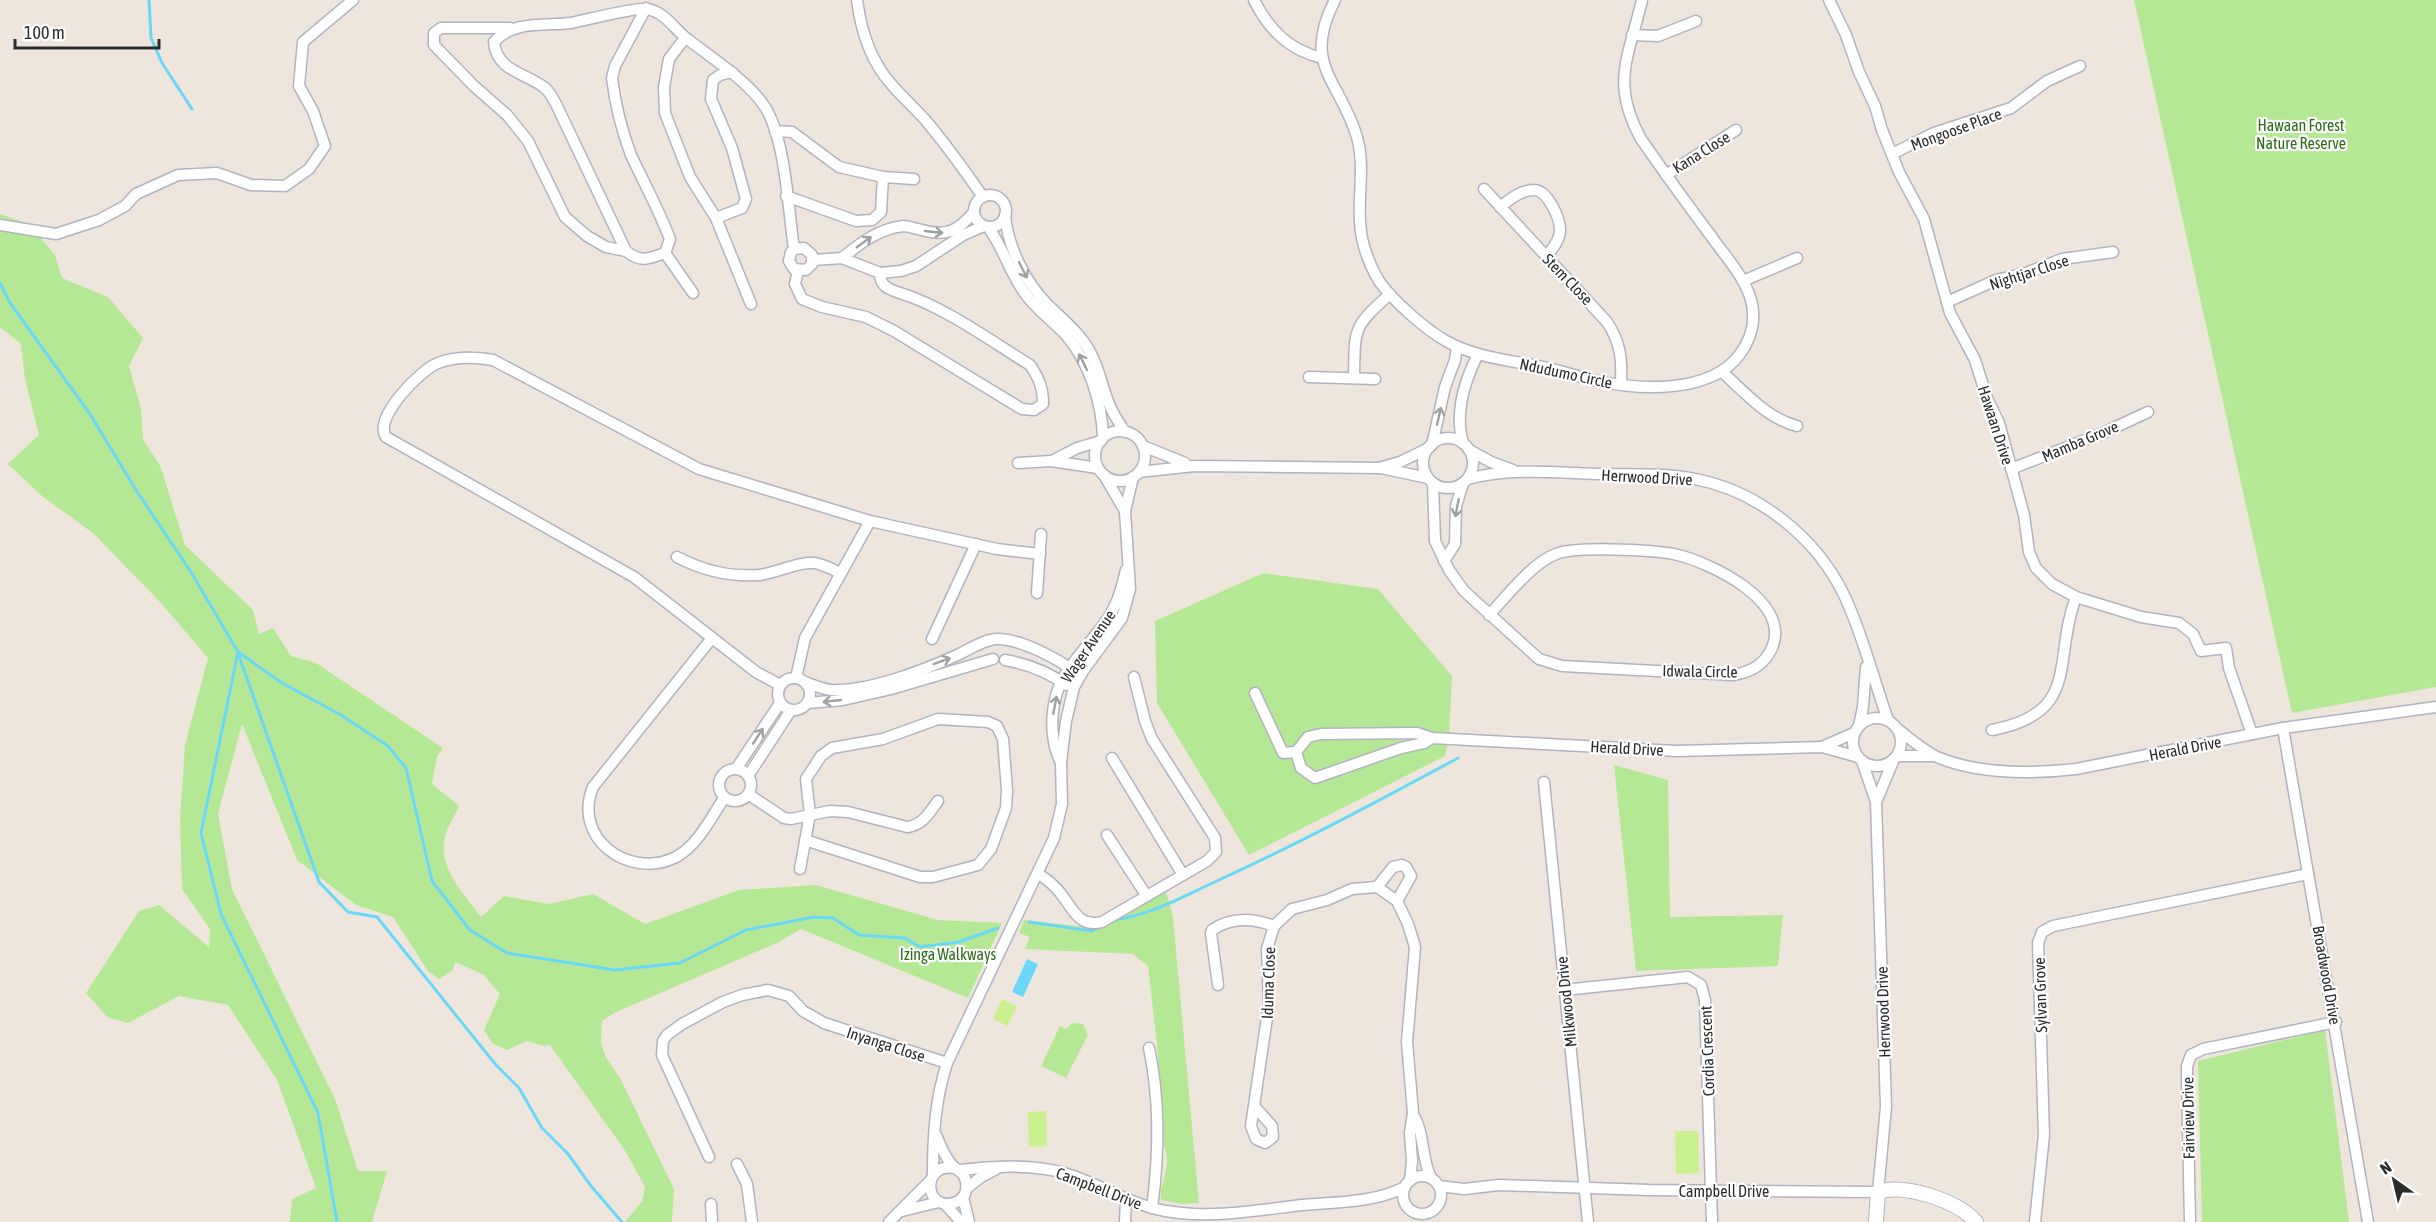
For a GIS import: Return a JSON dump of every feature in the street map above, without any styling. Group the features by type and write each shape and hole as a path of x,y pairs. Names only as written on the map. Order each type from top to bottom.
{"street":[{"path":"0,225 56,234 99,220 125,206 136,194 178,175 217,172 251,185 285,186 309,169 325,147 314,111 299,86 303,42 353,0"},
{"path":"857,0 863,31 881,70 952,152 983,197"},
{"path":"1254,0 1262,16 1278,36 1295,49 1322,58"},
{"name":"Ndudumo Circle","path":"1335,0 1322,34 1322,58 1327,76 1355,131 1360,149 1362,168 1360,222 1363,242 1370,263 1390,294 1433,332 1457,347 1478,354 1539,366 1596,381 1677,387 1697,383 1722,372 1742,352 1752,329 1754,315 1743,281 1641,140 1630,118 1626,100 1624,65 1642,0"},
{"name":"Hawaan Drive","path":"1829,0 1846,34 1858,72 1875,106 1882,130 1902,178 1929,233 1936,267 1954,322 1975,360 1987,398 1999,423 2024,515 2030,552 2036,568 2052,584 2076,597 2141,617 2178,624 2193,634 2200,651 2226,648 2229,668 2252,734"},
{"path":"646,8 615,66 612,78 630,151 645,185 658,206 670,239 665,253"},
{"path":"626,251 606,247 587,236 566,217 528,141 507,115 474,86 434,45 434,33 441,28 511,28 570,23 646,8 664,16 685,38 732,72 764,106 775,131 794,249"},
{"path":"1632,35 1658,36 1696,21"},
{"path":"511,28 500,34 494,42 500,62 547,90 556,104 626,251 634,258 647,259 665,253"},
{"path":"685,38 669,59 664,87 664,113 690,177 716,218 751,304"},
{"name":"Mongoose Place","path":"1892,154 1934,133 2011,108 2048,81 2080,66"},
{"path":"716,218 741,208 746,199 732,148 711,99 713,80 720,75 732,72"},
{"name":"Kana Close","path":"1666,175 1736,130"},
{"path":"775,131 792,132 839,167 882,177 914,179"},
{"path":"786,196 856,221 872,220 881,212 882,177"},
{"name":"Stem Close","path":"1484,189 1597,310 1613,331 1621,352 1621,384"},
{"path":"1500,207 1524,192 1539,190 1545,194 1560,228 1558,242 1546,257"},
{"path":"842,258 870,236 888,230 906,226 938,235 962,225 974,212 976,203 983,197 992,195 1000,199 1005,206 1009,238 1028,279 1041,298 1074,329 1084,342 1098,368 1113,413 1125,432 1139,440 1143,446 1145,460 1136,475 1125,511 1128,565"},
{"path":"974,212 977,220 986,226 997,239 1023,291 1064,334 1082,359 1101,412 1102,439 1095,454 1101,472 1125,511"},
{"path":"813,260 842,258 880,273 888,273 916,266 963,235 1001,223 1005,215"},
{"path":"798,271 789,261 794,249 799,247 809,250 813,260"},
{"name":"Nightjar Close","path":"1947,302 1996,280 2026,273 2062,259 2114,252"},
{"path":"665,253 693,293"},
{"path":"1743,281 1797,258"},
{"path":"798,271 809,267 813,260"},
{"path":"798,271 795,284 802,299 822,308 866,317 894,331 1022,409 1034,410 1043,404 1039,377 1030,365 924,302 886,288 880,281 880,273"},
{"path":"1354,378 1357,328 1362,318 1390,294"},
{"path":"1431,481 1423,463 1430,446 1457,347"},
{"path":"1444,561 1455,544 1456,506 1472,470 1473,462 1466,447 1459,414 1469,374 1478,354"},
{"path":"780,685 756,672 634,577 386,437 383,433 384,422 409,385 416,377 437,364 466,358 493,360 699,470 870,521 997,549 1040,554"},
{"path":"1722,372 1771,416 1780,422 1797,426"},
{"path":"1309,377 1375,379"},
{"name":"Mamba Grove","path":"2011,469 2103,433 2148,412"},
{"path":"1051,461 1110,434 1125,432"},
{"path":"1379,468 1400,462 1443,439 1452,438 1466,447"},
{"path":"1143,446 1178,462 1194,466"},
{"name":"Herrwood Drive","path":"1466,447 1491,462 1519,473"},
{"path":"1018,463 1051,461 1101,472 1118,481 1136,475 1194,466 1379,468 1431,481 1448,488 1466,481"},
{"name":"Herrwood Drive","path":"1466,481 1498,473 1675,476 1721,486 1745,496 1785,522 1824,563 1845,597 1888,720"},
{"name":"Idwala Circle","path":"1431,481 1434,541 1444,561 1464,591 1489,615 1539,658 1549,663 1575,667 1733,675 1743,673 1762,663 1773,645 1776,634 1768,608 1758,598 1708,565 1673,554 1578,549 1555,554 1533,569 1489,615"},
{"path":"870,521 805,638 801,680 810,694 807,703 800,709 791,710 780,703 777,694 780,685 787,679 801,680 829,690 845,689 890,680 952,658 994,639 1013,641 1070,668 1080,676"},
{"path":"1037,593 1041,534"},
{"path":"932,639 976,544"},
{"path":"677,557 699,568 731,575 759,575 808,562 840,573"},
{"name":"Wager Avenue","path":"1060,762 1052,727 1053,714 1062,682 1109,617 1121,591 1128,565"},
{"name":"Wager Avenue","path":"932,1177 934,1118 947,1064 1054,838 1062,792 1060,762 1073,691 1080,676 1122,618 1130,590 1128,565"},
{"path":"1992,730 2012,726 2035,715 2044,707 2060,682 2068,617 2076,597"},
{"path":"712,638 593,787 589,796 590,825 603,845 622,858 648,862 665,861 683,853 693,844 724,798"},
{"name":"Herrwood Drive","path":"1856,730 1866,679 1866,656"},
{"path":"807,703 843,700 891,689 993,659"},
{"path":"1005,660 1050,673 1073,691"},
{"path":"1038,874 1055,888 1076,915 1086,923 1102,922 1213,856 1216,843 1152,739 1134,676"},
{"name":"Herald Drive","path":"1256,693 1282,753 1296,752 1308,737 1321,734 1416,733 1432,738 1677,751 1822,747 1860,759"},
{"path":"736,770 780,703"},
{"name":"Herald Drive","path":"1895,757 1935,756 1982,770 2063,771 2283,728 2436,707"},
{"path":"748,776 791,710"},
{"path":"800,869 805,840 810,814 806,779 821,756 832,748 883,739 938,718 988,722 997,726 1003,739 1006,808 991,849 978,865 933,877 920,877 805,840"},
{"path":"1872,718 1888,720 1899,730 1901,744 1895,757 1882,765 1868,764 1860,759 1854,749 1856,730 1872,718"},
{"name":"Broadwood Drive","path":"2283,728 2336,1022 2368,1222"},
{"name":"Herald Drive","path":"1822,747 1856,730"},
{"name":"Herald Drive","path":"1899,730 1935,756"},
{"name":"Herald Drive","path":"1296,752 1301,768 1315,778 1401,748 1424,743 1432,738"},
{"name":"Herrwood Drive","path":"1876,802 1895,757"},
{"path":"1112,759 1183,874"},
{"name":"Herrwood Drive","path":"1860,759 1876,802 1886,1107 1876,1222"},
{"path":"736,770 748,776 751,785 748,794 737,801 724,798 719,790 719,781 728,771 736,770"},
{"name":"Milkwood Drive","path":"1544,782 1588,1222"},
{"path":"748,794 784,818 791,819 830,811 848,812 907,827 923,820 938,801"},
{"path":"1107,835 1146,895"},
{"path":"1397,901 1411,876 1406,867 1402,865 1393,867 1377,887 1397,901 1408,924 1415,947 1416,961 1407,1042 1413,1113 1410,1133 1412,1161 1404,1198 1414,1214"},
{"name":"Sylvan Grove","path":"2035,1222 2044,1149 2038,943 2042,932 2053,926 2308,874"},
{"name":"Iduma Close","path":"1255,1107 1269,1004 1267,949 1274,926 1292,909 1327,900 1352,889 1377,887"},
{"path":"1218,985 1212,930 1223,925 1251,919 1274,926"},
{"name":"Cordia Crescent","path":"1564,990 1688,977 1701,985 1704,991 1706,1011 1712,1222"},
{"name":"Inyanga Close","path":"709,1156 662,1054 663,1041 666,1035 723,1002 755,991 779,992 789,996 803,1011 824,1023 947,1064"},
{"name":"Fairview Drive","path":"2190,1222 2187,1066 2191,1055 2203,1049 2336,1022"},
{"path":"1149,1048 1153,1070 1157,1135 1157,1175 1152,1208"},
{"path":"1413,1113 1421,1133 1425,1162 1435,1182 1437,1205 1432,1222"},
{"path":"935,1135 957,1169 966,1178 965,1193 969,1222"},
{"path":"737,1164 747,1184 752,1222"},
{"name":"Campbell Drive","path":"957,1169 1027,1166 1063,1173 1152,1208 1187,1214 1378,1198"},
{"path":"898,1218 932,1177 943,1168 957,1169"},
{"path":"898,1218 942,1203 955,1203 981,1177 999,1168"},
{"path":"1378,1198 1420,1176 1464,1189"},
{"path":"932,1177 931,1192 961,1222"},
{"name":"Campbell Drive","path":"1464,1189 1499,1185 1649,1190 1878,1192 1892,1189 1947,1202 1965,1211 1976,1222"},
{"path":"1378,1198 1414,1214 1424,1213 1464,1189"},
{"path":"1125,1222 1126,1199"},
{"path":"711,1204 712,1222"}],"green space":[{"name":"Hawaan Forest Nature Reserve","path":"2134,0 2436,0 2436,687 2292,713"},
{"path":"0,214 29,224 55,255 62,278 108,297 143,338 129,366 141,409 143,440 160,465 185,545 253,610 259,634 273,628 291,656 316,663 443,748 437,757 432,784 459,806 447,829 445,859 460,890 481,917 504,896 549,904 593,894 645,924 739,890 816,885 938,920 1002,923 968,998 801,929 777,943 614,1013 602,1021 601,1044 674,1189 672,1222 625,1222 642,1201 645,1187 626,1152 550,1045 544,1046 527,1041 507,1050 492,1043 484,1030 500,994 484,975 455,962 453,970 439,979 428,971 393,917 356,905 297,860 242,724 218,814 232,889 336,1101 358,1171 387,1171 372,1222 290,1222 292,1199 316,1188 277,1080 228,1005 179,996 128,1023 107,1017 86,993 139,911 159,905 209,947 210,929 182,889 180,820 185,745 208,658 161,603 94,534 42,496 8,464 39,435 25,379 21,344 0,327"},
{"path":"1263,573 1378,589 1452,676 1449,738 1445,756 1249,855 1157,703 1155,621"},
{"path":"1614,765 1668,780 1670,917 1783,915 1778,966 1636,971"},
{"name":"Izinga Walkways","path":"1165,887 1173,917 1199,1203 1181,1204 1161,1200 1167,1160 1148,966 1133,954 1025,949 1030,937 1019,933 1024,920 1085,927 1098,924"},
{"path":"1002,999 1017,1006 1008,1026 993,1019"},
{"path":"1072,1023 1083,1024 1088,1035 1066,1078 1041,1066 1060,1026 1066,1029"},
{"path":"2325,1030 2349,1222 2202,1222 2198,1061"},
{"path":"1046,1111 1047,1146 1029,1147 1028,1112"},
{"path":"1675,1131 1698,1131 1699,1173 1676,1174"}],"water":[{"path":"1027,959 1038,964 1023,997 1012,992"}],"waterway":[{"path":"149,0 151,38 162,63 192,109"},
{"path":"0,283 10,303 90,414 136,490 191,572 238,652 201,833 221,914 318,1113 337,1222"},
{"path":"238,652 282,683 341,715 388,746 406,768 432,881 470,930 507,953 615,970 680,963 746,930 814,917 833,918 859,935 905,938 920,947 959,942 998,928"},
{"path":"238,653 319,882 348,912 377,917 496,1065 519,1088 542,1128 568,1154 591,1186 622,1222"},
{"path":"1114,920 1142,914 1182,898 1311,836 1458,758"},
{"path":"1029,922 1092,931 1100,927"}]}
